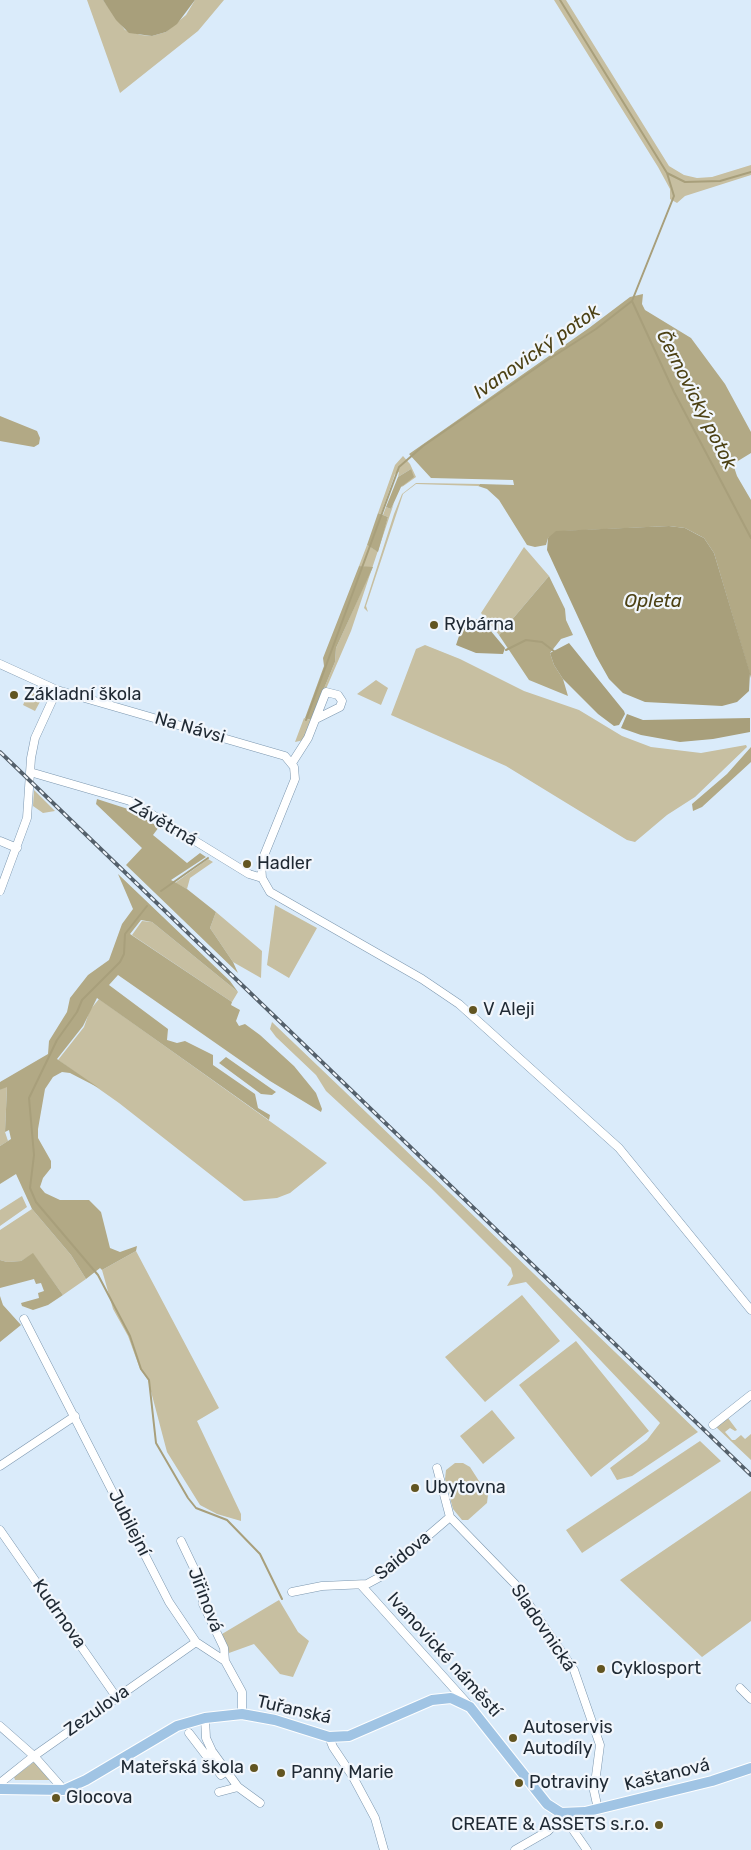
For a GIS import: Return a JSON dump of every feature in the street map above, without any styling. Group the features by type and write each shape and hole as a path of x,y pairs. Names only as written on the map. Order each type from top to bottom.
{"main road":[{"name":"Tuřanská","path":"0,1789 64,1790 86,1780 177,1726 205,1718 242,1714 275,1720 329,1737 349,1736 432,1700 451,1698 470,1707"},
{"name":"Ivanovické náměstí","path":"470,1707 547,1804 566,1814"},
{"name":"Kaštanová","path":"566,1814 598,1809 751,1768"}],"street":[{"name":"Na Návsi","path":"0,664 57,690 276,753 285,756 292,763"},
{"path":"0,891 27,818 30,772 35,738 57,690"},
{"path":"316,719 301,751 292,763 295,771 295,780 262,860 262,878 274,895 435,986 481,1024 619,1148 751,1310"},
{"name":"Závětrná","path":"30,772 130,801 250,874 262,878"},
{"path":"0,841 17,848"},
{"name":"Jubilejní","path":"24,1319 169,1602 196,1642 225,1661 242,1692 242,1714"},
{"path":"713,1425 751,1395"},
{"path":"0,1466 75,1416"},
{"name":"Sladovnická","path":"436,1468 450,1517 515,1584 574,1670 600,1745 594,1791 598,1809"},
{"name":"Saidova","path":"292,1592 322,1586 361,1585 380,1577 450,1517"},
{"name":"Kudrnova","path":"0,1530 117,1698"},
{"name":"Jiřinová","path":"181,1541 202,1585 203,1604 224,1648 225,1661"},
{"name":"Ivanovické náměstí","path":"361,1585 470,1707"},
{"name":"Zezulova","path":"0,1783 34,1756 196,1642"},
{"path":"740,1688 751,1699"},
{"path":"205,1718 206,1738 212,1751 238,1787 260,1803"},
{"path":"0,1726 34,1756 64,1790"},
{"path":"189,1733 221,1775 227,1771"},
{"path":"329,1737 332,1747 346,1766 375,1818 384,1850"},
{"path":"219,1792 238,1787"},
{"path":"515,1850 548,1832 566,1814 571,1827 587,1850"}],"shaded area":[{"path":"87,0 103,0 125,30 152,36 166,32 186,15 195,0 224,0 198,31 120,93"},
{"path":"554,0 566,0 669,166 684,175 697,178 712,177 751,165 751,175 685,196 677,203 670,199 670,189 658,167"},
{"path":"643,294 642,304 645,310 691,338 725,384 751,432 751,453 733,464 737,476 751,500 751,678 714,553 704,538 685,528 669,526 565,531 548,538 546,545 535,547 527,545 499,500 487,489 478,486 480,484 514,485 513,480 431,478 409,454 589,328 630,297"},
{"path":"0,416 37,431 40,438 39,444 34,447 0,441"},
{"path":"403,456 410,464 416,477 402,487 411,469 398,477 399,472 395,474 381,514 378,513 395,465"},
{"path":"411,469 414,477 401,487 391,509 386,507 398,477"},
{"path":"416,483 480,484 478,486 416,484 403,494 366,606 368,612 364,608 394,514 402,494"},
{"path":"394,503 351,631 304,740 295,742 304,718 311,720 335,662 336,648 372,568 359,566 367,545 377,551 388,517 383,515 386,507 391,509"},
{"path":"378,513 388,517 378,552 367,545"},
{"path":"524,547 549,576 499,635 481,613"},
{"path":"359,566 373,567 336,648 335,662 311,720 305,718 324,666 323,658"},
{"path":"549,576 565,609 566,620 573,635 561,639 550,653 554,665 563,679 568,696 529,680 499,635"},
{"path":"425,645 460,659 524,691 579,710 622,736 651,747 701,753 746,745 747,747 695,797 667,815 635,842 627,840 506,766 391,715 416,649"},
{"path":"376,680 388,688 381,705 357,694"},
{"path":"32,685 46,694 46,699 42,698 35,711 23,705"},
{"path":"751,747 751,762 702,807 693,811 692,804 727,774"},
{"path":"34,790 55,811 43,813 33,806"},
{"path":"97,799 128,809 159,827 153,835 187,863 200,853 206,857 171,880 187,889 216,912 210,928 233,962 238,973 126,865 142,848 96,804"},
{"path":"208,859 213,862 190,878 187,889 175,883"},
{"path":"118,874 230,981 238,992 152,922 141,920 130,934 232,1002 231,1005 240,1010 236,1021 239,1026 245,1024 294,1066 316,1093 322,1109 321,1112 270,1081 118,975 109,985 168,1029 167,1040 177,1043 185,1041 213,1055 213,1065 255,1094 258,1108 270,1115 269,1120 97,998 83,1026 57,1059 99,1088 70,1073 62,1072 53,1077 45,1089 38,1129 38,1138 51,1161 51,1168 43,1178 40,1187 45,1193 60,1200 89,1200 101,1212 110,1248 120,1252 137,1246 136,1251 102,1270 100,1268 86,1279 71,1255 32,1209 16,1174 0,1184 0,1146 11,1139 9,1130 5,1132 7,1087 0,1090 0,1082 48,1054 49,1041 67,1012 70,998 88,975 109,960 122,924 133,909"},
{"path":"275,905 317,928 289,978 267,965"},
{"path":"216,912 262,951 261,978 233,962 210,928"},
{"path":"142,921 152,922 238,992 232,1002 132,935"},
{"path":"99,999 327,1163 290,1193 277,1198 244,1201 119,1103 58,1060 84,1027 90,1010"},
{"path":"272,1022 698,1432 632,1476 617,1480 610,1468 647,1440 660,1423 526,1282 507,1286 513,1276 511,1268 431,1188 326,1091 316,1075 276,1037 270,1029"},
{"path":"226,1057 276,1092 272,1095 261,1094 219,1063"},
{"path":"7,1086 5,1132 8,1141 0,1146 0,1090"},
{"path":"22,1196 27,1207 0,1226 0,1210"},
{"path":"32,1209 71,1255 86,1279 63,1295 33,1254 21,1261 7,1262 0,1260 0,1230"},
{"path":"136,1251 219,1408 197,1421 241,1514 241,1521 217,1514 200,1505 167,1452 148,1380 140,1369 128,1336 113,1309 102,1270"},
{"path":"33,1253 63,1295 48,1305 33,1310 22,1306 21,1303 39,1298 38,1293 44,1291 41,1283 36,1284 34,1279 0,1288 0,1260 7,1262 21,1261"},
{"path":"522,1295 560,1341 485,1402 445,1357"},
{"path":"0,1296 3,1305 21,1325 0,1342"},
{"path":"576,1341 649,1431 591,1477 519,1385"},
{"path":"492,1410 515,1438 483,1464 460,1436"},
{"path":"728,1418 737,1430 735,1431 730,1428 725,1432 732,1440 741,1435 745,1439 751,1434 751,1460 716,1427"},
{"path":"700,1441 721,1461 582,1553 566,1530"},
{"path":"455,1463 463,1463 470,1467 488,1495 487,1503 468,1520 462,1520 453,1509 445,1479 446,1470"},
{"path":"751,1491 751,1621 702,1657 620,1580"},
{"path":"279,1600 298,1632 309,1641 293,1677 280,1674 254,1644 229,1653 222,1634"},
{"path":"34,1762 50,1780 15,1780 14,1777"}],"water":[{"path":"103,0 195,0 177,24 166,32 152,36 129,33 116,20"},
{"name":"Opleta","path":"669,526 685,528 704,538 714,553 750,673 749,691 737,702 722,706 645,702 623,693 609,679 596,656 547,550 548,538 556,531"},
{"path":"472,619 481,620 485,624 505,648 503,654 476,653 456,645 461,630"},
{"path":"569,643 624,711 625,714 619,725 614,726 598,714 563,679 554,665 550,653"},
{"path":"627,714 643,720 750,718 750,732 713,739 680,742 641,735 621,728"}],"waterway":[{"name":"Ivanovický potok","path":"306,720 399,467 423,446 546,361 596,329 632,301 674,196 667,173 560,0"},
{"path":"667,173 685,182 720,181 751,172"},
{"name":"Černovický potok","path":"632,301 674,392 751,538"},
{"path":"506,650 526,640 542,642 555,652"},
{"name":"Ivanovický potok","path":"161,891 208,858"},
{"name":"Ivanovický potok","path":"147,906 125,934 124,954 120,962 82,1000 77,1012 57,1040 29,1098 34,1155 30,1188 36,1202 98,1275 130,1336 141,1369 149,1380 156,1443 188,1498 196,1508 227,1520 260,1554 282,1599"}],"railway":[{"path":"0,752 751,1475"}],"place":[{"name":"Rybárna","path":"434,625"},
{"name":"Základní škola","path":"14,695"},
{"name":"Hadler","path":"247,864"},
{"name":"V Aleji","path":"473,1010"},
{"name":"Ubytovna","path":"415,1488"},
{"name":"Cyklosport","path":"601,1669"},
{"name":"Autoservis Autodíly","path":"513,1738"},
{"name":"Mateřská škola","path":"254,1768"},
{"name":"Panny Marie","path":"281,1773"},
{"name":"Potraviny","path":"519,1783"},
{"name":"Glocova","path":"56,1798"},
{"name":"CREATE & ASSETS s.r.o.","path":"659,1825"}]}
